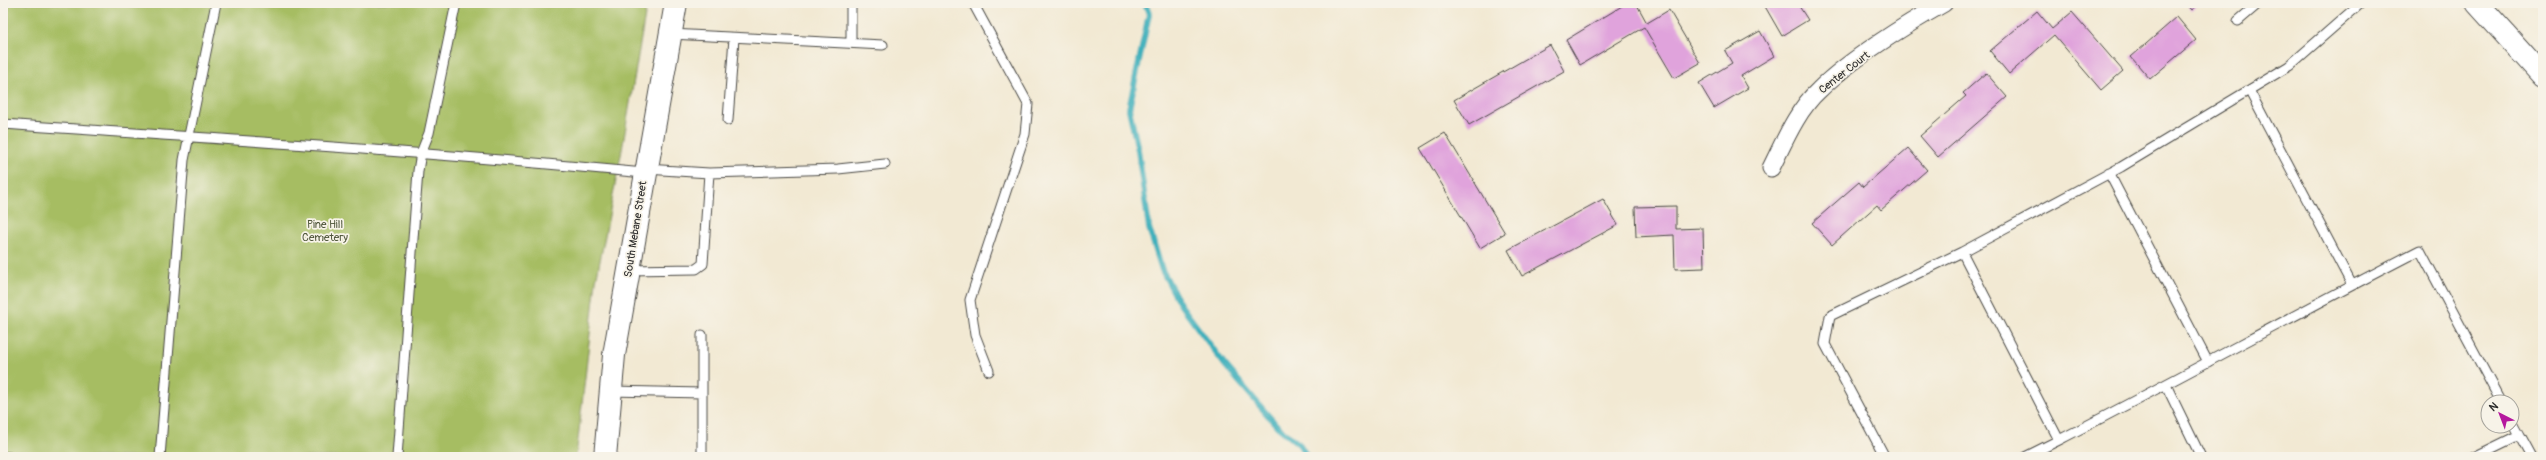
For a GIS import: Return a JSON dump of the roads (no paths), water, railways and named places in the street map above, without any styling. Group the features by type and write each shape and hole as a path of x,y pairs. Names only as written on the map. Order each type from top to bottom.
{"street":[{"name":"South Mebane Street","path":"605,457 614,355 645,171 676,3"},
{"name":"Center Court","path":"1771,168 1797,118 1818,90 1861,57 1944,3"},
{"path":"2477,3 2543,76"}],"lane":[{"path":"160,457 184,160 190,138 216,3"},
{"path":"397,457 418,171 421,154 429,134 456,3"},
{"path":"851,3 851,43"},
{"path":"973,3 1028,104 1025,134 970,300 975,335 989,371"},
{"path":"2238,21 2259,3"},
{"path":"1885,457 1825,344 1830,316 1962,252 2109,174 2289,66 2361,3"},
{"path":"670,34 883,44"},
{"path":"728,120 734,38"},
{"path":"2249,90 2352,285"},
{"path":"3,124 190,138 372,148 421,154 645,171 709,173 838,169 885,164"},
{"path":"628,270 696,269 703,264 709,173"},
{"path":"2109,174 2208,362"},
{"path":"2025,457 2166,385 2420,250 2497,394"},
{"path":"1962,252 2059,440"},
{"path":"702,334 702,457"},
{"path":"2166,385 2202,457"},
{"path":"611,391 702,393"},
{"path":"2474,457 2519,435 2531,457"},
{"path":"3,457 9,457"}],"waterway":[{"path":"1145,3 1149,14 1129,109 1138,150 1149,228 1162,270 1180,304 1225,365 1278,427 1300,445 1307,457"}],"park label":[{"name":"Pine Hill Cemetery","path":"325,230"}]}
